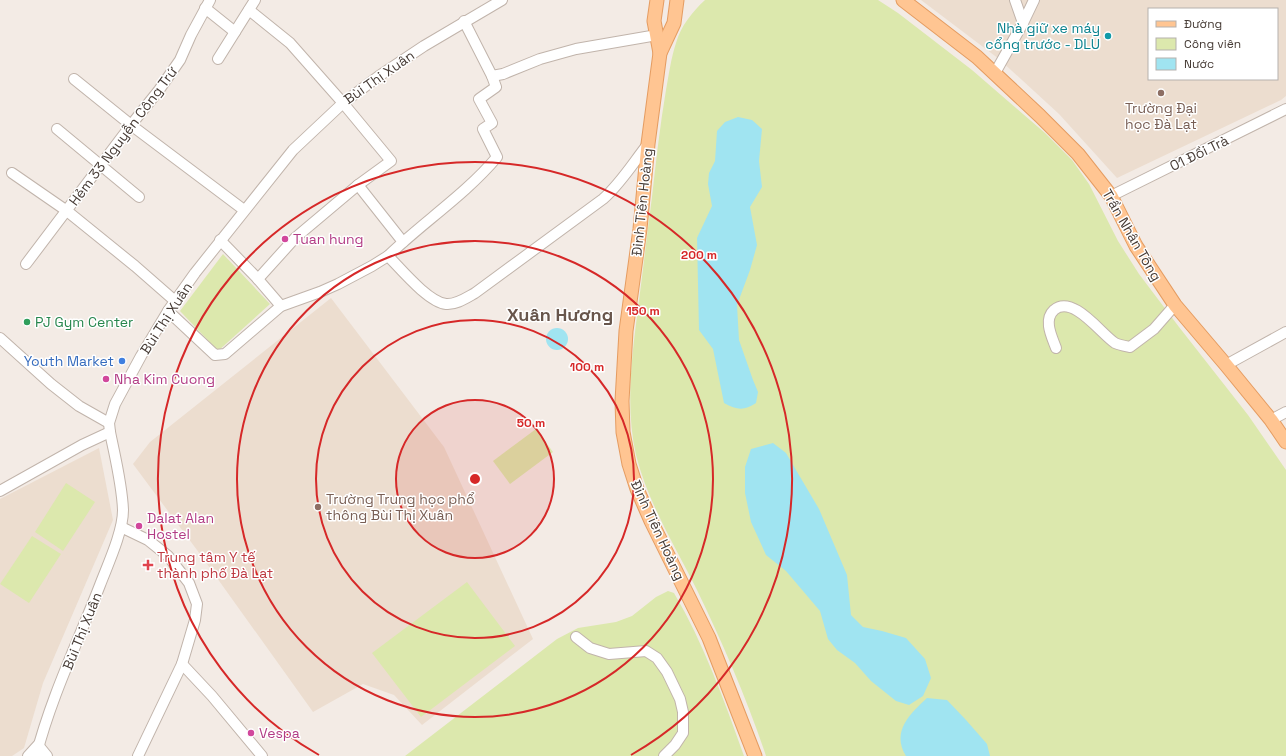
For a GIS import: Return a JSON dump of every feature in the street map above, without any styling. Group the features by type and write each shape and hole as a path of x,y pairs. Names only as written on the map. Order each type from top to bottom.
{"main road":[{"name":"Đinh Tiên Hoàng","path":"657,0 654,21 660,53 648,144 640,229 626,330 622,401 622,432 629,464 637,489 651,521 709,638 755,756"},
{"name":"Đinh Tiên Hoàng","path":"660,53 674,23 677,0"},
{"name":"Trần Nhân Tông","path":"903,0 995,73 1078,154 1111,196 1136,246 1175,305 1271,420 1286,442"}],"street":[{"path":"218,59 255,0"},
{"name":"Bùi Thị Xuân","path":"36,756 52,702 92,607 121,527 123,511 121,493 110,428 115,404 168,310 220,240 292,150 343,102 424,46 502,0"},
{"path":"1016,0 1023,23"},
{"path":"995,73 1034,0"},
{"path":"208,4 235,32"},
{"name":"Hẻm 33 Nguyễn Công Trứ","path":"26,264 159,90 180,60 191,35 208,4"},
{"path":"249,10 290,43 343,102 391,161 358,185 295,238 258,279"},
{"path":"168,310 215,355 225,354 281,306 338,284 388,256 484,172 497,157 483,129 492,122 478,99 496,87 492,76 464,22"},
{"path":"492,76 503,74 540,59 576,49 657,35"},
{"path":"74,79 131,125 244,210"},
{"name":"01 Đồi Trà","path":"1111,196 1286,109"},
{"path":"57,129 139,196"},
{"path":"388,256 434,300 446,304 457,303 475,293 603,200 620,182 648,144"},
{"path":"12,173 67,211 135,266 175,301"},
{"path":"358,185 403,242"},
{"path":"220,240 258,279 281,306"},
{"path":"1056,348 1050,332 1049,322 1051,313 1058,308 1065,306 1071,307 1096,324 1110,340 1117,344 1130,347 1154,329 1175,305"},
{"path":"1226,365 1286,332"},
{"path":"0,338 51,384 110,428 0,490"},
{"path":"1271,420 1286,412"},
{"path":"121,527 148,540 168,556 189,583 197,604 196,620 182,664 138,756"},
{"path":"576,637 590,648 609,654 646,652 657,658 667,672 680,699 684,712 683,733 675,745 664,756"},
{"path":"182,664 212,696 262,756"},
{"path":"28,756 38,746 48,756"}],"shaded area":[{"name":"Trường Đại học Đà Lạt","path":"921,0 1286,0 1286,96 1281,100 1117,178 1059,114 999,59"},
{"name":"Trường Trung học phổ thông Bùi Thị Xuân","path":"331,298 444,447 533,639 422,725 394,695 363,684 313,712 197,550 133,464 150,442"},
{"path":"99,448 113,520 43,683 24,748 12,756 0,756 0,499"}],"green space":[{"path":"705,0 878,0 898,13 972,70 1045,133 1072,160 1089,184 1118,241 1139,274 1248,415 1286,470 1286,756 766,756 743,693 725,651 697,590 663,524 641,473 636,455 631,419 630,400 634,344 660,130 669,72 674,49 684,25 691,14"},
{"path":"223,254 270,304 218,351 180,311"},
{"path":"536,429 553,452 510,484 493,461"},
{"path":"66,483 95,502 63,551 35,532"},
{"path":"32,536 61,554 29,603 0,584"},
{"path":"467,582 515,646 421,717 372,653"},
{"path":"668,591 674,593 695,632 721,693 744,756 405,756 557,639 578,628 616,622 632,616 656,597"}],"water":[{"path":"738,117 752,120 762,129 759,161 762,187 750,207 757,245 750,270 737,305 739,340 758,392 756,403 740,409 724,403 713,349 699,330 697,238 712,206 708,184 709,173 715,161 717,131 725,122"},
{"path":"557,328 565,331 568,339 565,347 557,350 549,347 546,339 549,331"},
{"path":"773,443 786,453 819,509 847,575 851,615 863,627 906,638 925,659 931,678 923,696 909,705 896,701 871,681 855,663 837,650 828,639 820,611 786,571 766,555 751,522 745,493 745,467 751,449"},
{"path":"927,698 947,700 987,744 990,756 906,756 902,747 901,739 904,724 914,710"}],"place":[{"name":"Nhà giữ xe máy cổng trước - DLU","path":"1108,36"},
{"name":"Trường Đại học Đà Lạt","path":"1161,93"},
{"name":"Tuan hung","path":"285,239"},
{"name":"PJ Gym Center","path":"27,322"},
{"name":"Youth Market","path":"122,361"},
{"name":"Nha Kim Cuong","path":"106,379"},
{"name":"Trường Trung học phổ thông Bùi Thị Xuân","path":"318,507"},
{"name":"Dalat Alan Hostel","path":"139,526"},
{"name":"Trung tâm Y tế thành phố Đà Lạt","path":"148,565"},
{"name":"Vespa","path":"251,733"}],"district":[{"name":"Xuân Hương","path":"560,315"}]}
